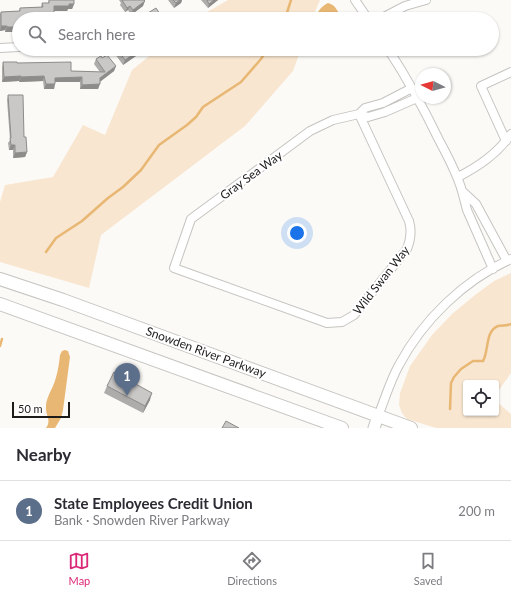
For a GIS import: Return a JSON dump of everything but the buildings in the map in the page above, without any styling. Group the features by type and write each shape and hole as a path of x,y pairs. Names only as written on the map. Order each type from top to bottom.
{"main road":[{"name":"Snowden River Parkway","path":"0,279 63,300 410,428"},
{"name":"Snowden River Parkway","path":"0,304 342,428"}],"street":[{"path":"355,0 363,12"},
{"path":"393,12 405,6 426,0"},
{"path":"0,48 12,47"},
{"path":"392,56 415,94"},
{"path":"458,177 485,162 508,138 481,86 511,72"},
{"name":"Gray Sea Way","path":"359,114 365,108 383,103 412,88"},
{"name":"Gray Sea Way","path":"174,268 191,219 310,131 333,120 359,114 368,117 385,112 415,99"},
{"path":"420,104 458,177 467,210 493,269"},
{"name":"Wild Swan Way","path":"174,268 327,323 342,322 354,315 407,249 410,242 412,228 359,114"},
{"path":"374,428 398,366 416,337 443,306 457,294 493,269 509,260 476,204 462,191"}],"shaded area":[{"path":"228,0 320,0 315,12 207,12"},
{"path":"328,3 331,4 338,12 318,12"},
{"path":"149,56 298,56 293,71 245,126 101,235 89,288 0,262 0,202 5,185 53,177 83,125 105,135 132,70"},
{"path":"511,273 511,373 499,390 499,380 463,380 463,416 499,416 499,404 511,414 511,428 436,428 407,419 402,413 399,405 400,393 410,366 432,335 452,314 494,281"},
{"path":"62,351 68,351 70,357 63,410 61,418 55,428 46,428 48,425 46,410 48,396 56,379 60,355"}],"waterway":[{"path":"287,12 291,0"},
{"path":"46,252 56,238 82,221 141,170 159,145 187,125 196,117 203,107 241,82 263,56"},
{"path":"450,409 451,383 454,377 461,369 473,361 483,361 491,332 498,326 511,324"},
{"path":"0,346 2,339"}],"place":[{"name":"State Employees Credit Union","path":"127,396"}]}
